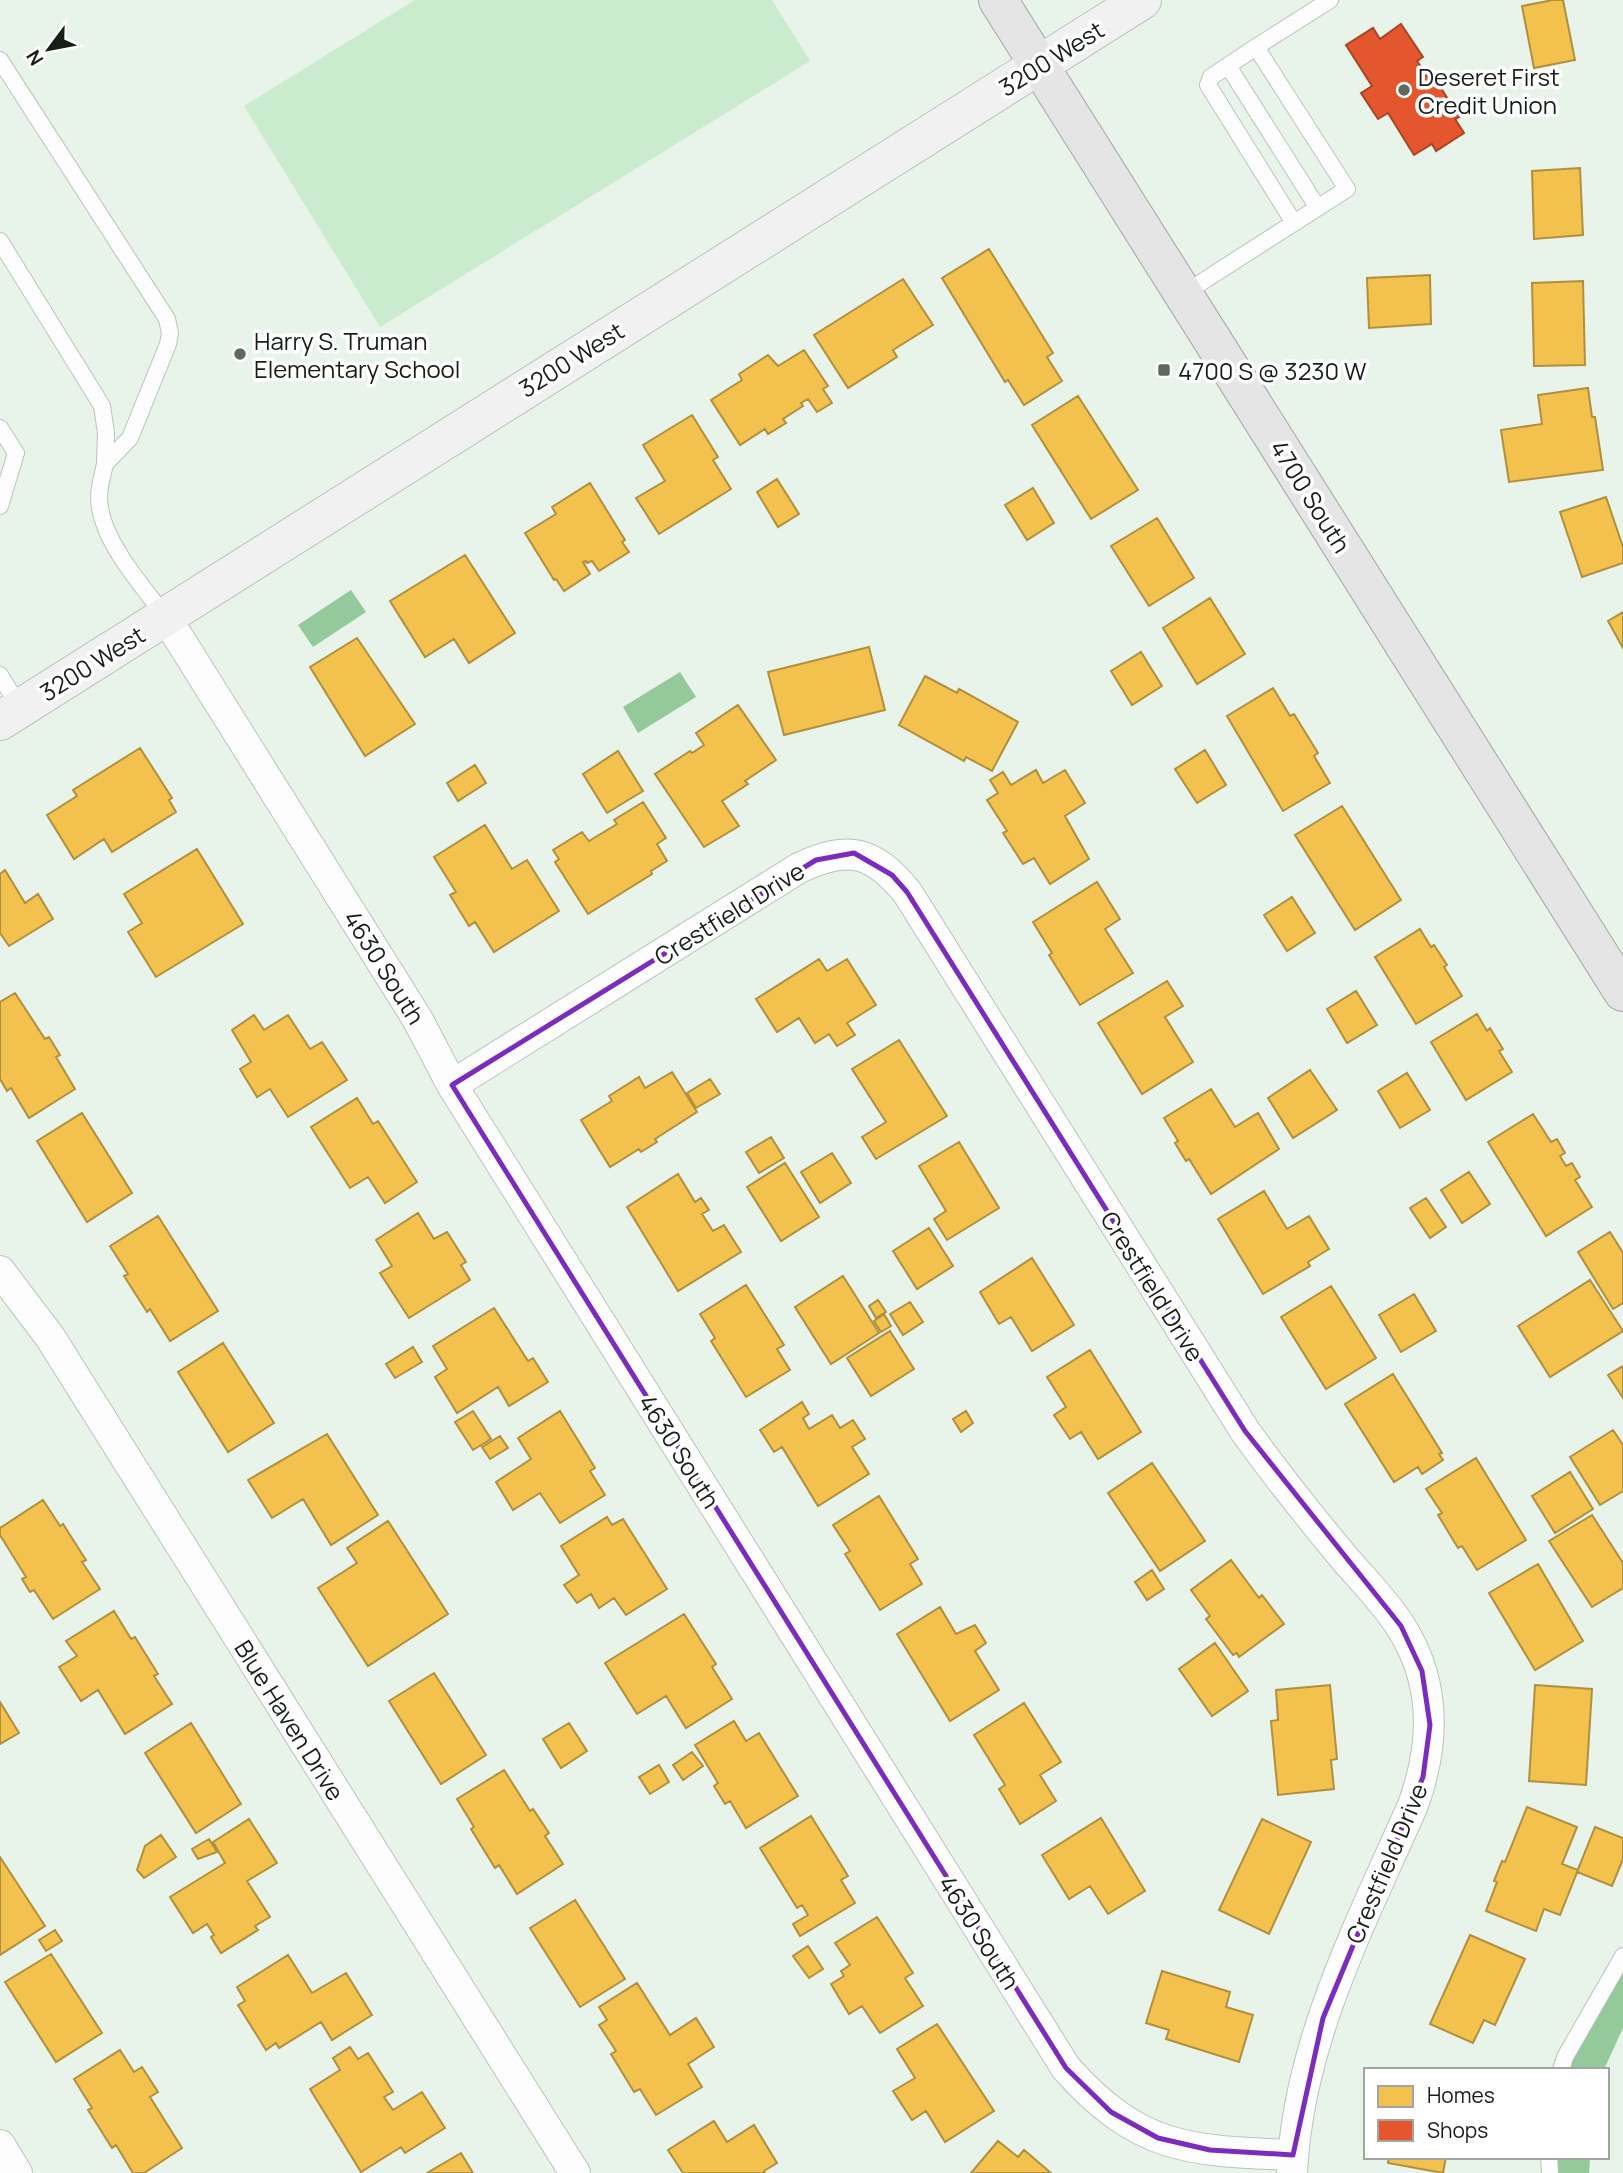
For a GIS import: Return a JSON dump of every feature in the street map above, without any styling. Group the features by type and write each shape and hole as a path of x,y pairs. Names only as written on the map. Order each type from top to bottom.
{"main road":[{"name":"4700 South","path":"998,0 1623,992"}],"street":[{"name":"3200 West","path":"10,715 1142,0"},
{"name":"4630 South","path":"164,616 418,1020 452,1085 1066,2068 1087,2092 1111,2112 1133,2127 1158,2138 1184,2146 1293,2164"},
{"name":"Crestfield Drive","path":"452,1085 787,875 816,860 854,853 874,862 892,875 906,892 1230,1409 1276,1474 1394,1616 1412,1646 1422,1671 1430,1725 1423,1777 1339,1972 1323,2018 1307,2076 1293,2164"},
{"name":"Blue Haven Drive","path":"3,1284 58,1349 575,2173"},
{"path":"0,2145 17,2173"}],"lane":[{"path":"1294,223 1208,85 1211,78 1228,66 1330,0"},
{"path":"1183,294 1347,189 1256,47"},
{"path":"0,60 167,318 170,333 168,344 130,438 105,464"},
{"path":"1228,66 1318,208"},
{"path":"0,241 102,406 106,433 99,506 105,527 134,575 164,616"},
{"path":"0,428 16,453 0,506"},
{"path":"0,675 10,715"},
{"path":"1562,2068 1565,2057 1623,1956"}],"highlighted area":[{"path":"854,853 892,875 907,892 1245,1431 1401,1626 1422,1671 1430,1725 1423,1777 1323,2018 1293,2155 1210,2150 1158,2138 1111,2112 1066,2068 452,1085 816,860"}],"shaded area":[{"path":"415,0 772,0 810,61 380,327 244,106"},
{"path":"351,590 366,612 313,647 298,625"},
{"path":"680,672 696,697 638,733 623,707"}],"building: Homes":[{"path":"1563,0 1575,60 1534,68 1522,6"},
{"path":"1580,168 1583,235 1534,239 1532,171"},
{"path":"989,249 1053,353 1047,357 1062,381 1024,405 1008,380 1005,382 942,278"},
{"path":"1430,275 1431,324 1369,328 1367,278"},
{"path":"903,279 933,325 893,350 897,357 848,388 814,335"},
{"path":"1583,281 1585,365 1534,366 1532,283"},
{"path":"804,350 828,386 823,389 832,403 817,412 808,399 801,403 803,406 783,419 786,423 768,434 765,429 740,445 711,400 742,380 739,374 768,355 778,366"},
{"path":"1588,388 1603,470 1509,482 1501,430 1542,424 1538,395"},
{"path":"1078,396 1138,490 1091,519 1032,425"},
{"path":"692,415 718,457 713,460 731,489 659,534 636,498 665,481 643,445"},
{"path":"777,479 799,514 778,527 757,492"},
{"path":"590,483 625,540 622,542 629,552 599,571 592,561 583,562 590,574 564,591 556,579 554,580 525,533 556,514 552,507"},
{"path":"1033,488 1054,523 1027,540 1005,505"},
{"path":"1606,497 1623,547 1623,563 1582,577 1560,512"},
{"path":"1157,518 1194,578 1149,606 1111,546"},
{"path":"465,555 515,633 469,663 454,639 425,657 390,601"},
{"path":"1210,598 1245,654 1197,684 1163,628"},
{"path":"1623,612 1623,648 1608,621"},
{"path":"357,638 415,724 365,756 310,667"},
{"path":"869,647 885,710 784,735 768,672"},
{"path":"1141,652 1162,686 1132,705 1111,671"},
{"path":"925,676 957,693 959,689 1018,722 992,771 966,757 964,761 899,725"},
{"path":"1273,688 1290,716 1294,714 1318,753 1314,756 1330,783 1283,811 1227,716"},
{"path":"738,705 776,760 745,781 748,784 722,801 739,826 704,847 655,774 704,745 696,733"},
{"path":"140,748 172,798 169,800 176,812 112,852 104,839 74,859 47,815 77,796 73,790"},
{"path":"1205,750 1226,785 1197,803 1175,769"},
{"path":"618,751 643,791 607,813 583,774"},
{"path":"475,765 486,783 458,801 447,783"},
{"path":"1036,770 1043,783 1065,770 1085,803 1065,816 1089,859 1050,884 1034,858 1023,864 1003,833 1007,831 987,800 998,793 990,780 1003,772 1011,785"},
{"path":"643,802 666,838 657,844 667,861 651,871 652,874 588,914 555,862 559,859 553,850 582,832 589,841 617,824 614,820"},
{"path":"1342,806 1401,900 1355,930 1295,835"},
{"path":"485,825 512,869 527,860 559,911 494,952 475,922 469,926 450,895 456,892 434,857"},
{"path":"197,849 243,924 156,977 128,932 142,923 124,894"},
{"path":"5,870 25,903 38,894 53,919 9,946 0,933 0,874"},
{"path":"1097,882 1120,919 1105,929 1133,973 1080,1005 1049,955 1052,953 1033,922"},
{"path":"1292,897 1315,933 1287,951 1264,915"},
{"path":"1420,929 1447,965 1444,967 1462,996 1416,1024 1375,957"},
{"path":"819,959 827,971 847,959 876,1005 847,1023 855,1035 837,1046 829,1034 815,1043 799,1018 777,1032 756,999"},
{"path":"1167,981 1183,1006 1165,1017 1193,1062 1142,1094 1098,1023"},
{"path":"1356,991 1377,1025 1347,1043 1327,1009"},
{"path":"15,993 45,1039 49,1037 60,1055 56,1057 75,1089 29,1118 11,1088 7,1091 0,1079 0,1002"},
{"path":"1477,1014 1487,1031 1490,1028 1503,1049 1499,1051 1512,1072 1466,1100 1431,1042"},
{"path":"254,1015 264,1030 288,1015 310,1049 322,1042 347,1080 288,1117 270,1089 257,1097 240,1069 251,1062 232,1030"},
{"path":"899,1040 947,1116 876,1159 862,1137 886,1122 852,1069"},
{"path":"1310,1070 1337,1110 1293,1138 1268,1098"},
{"path":"672,1072 697,1112 655,1139 657,1142 641,1152 639,1149 610,1167 581,1120 612,1101 609,1096 639,1077 645,1088"},
{"path":"1407,1073 1430,1110 1400,1128 1378,1091"},
{"path":"710,1079 720,1094 696,1108 687,1093"},
{"path":"1211,1089 1235,1127 1258,1113 1279,1149 1211,1194 1189,1159 1186,1161 1164,1118"},
{"path":"357,1098 373,1124 378,1121 417,1182 385,1203 368,1177 350,1188 311,1127"},
{"path":"82,1113 132,1193 87,1222 37,1141"},
{"path":"1533,1114 1551,1142 1557,1139 1565,1153 1560,1156 1566,1166 1572,1163 1580,1177 1575,1180 1592,1207 1546,1236 1488,1142"},
{"path":"771,1137 784,1158 759,1173 746,1152"},
{"path":"959,1142 999,1208 947,1240 934,1219 946,1211 919,1166"},
{"path":"832,1153 851,1183 820,1203 801,1172"},
{"path":"785,1163 819,1217 781,1241 747,1187"},
{"path":"1469,1172 1490,1204 1462,1223 1441,1190"},
{"path":"678,1174 695,1202 701,1198 709,1210 702,1214 713,1231 724,1225 741,1252 678,1291 627,1207"},
{"path":"1264,1191 1287,1229 1309,1216 1329,1249 1308,1262 1310,1266 1263,1294 1218,1219"},
{"path":"1426,1198 1446,1227 1430,1238 1410,1208"},
{"path":"418,1213 434,1239 447,1232 466,1262 461,1265 470,1280 409,1318 380,1273 392,1266 376,1240"},
{"path":"158,1216 218,1311 170,1341 150,1309 147,1312 124,1276 128,1274 110,1246"},
{"path":"929,1228 953,1266 917,1289 893,1251"},
{"path":"1610,1232 1623,1253 1623,1303 1613,1309 1578,1252"},
{"path":"1032,1258 1074,1325 1032,1351 1011,1317 999,1324 980,1292"},
{"path":"843,1276 879,1333 831,1364 795,1307"},
{"path":"1590,1280 1623,1331 1550,1377 1518,1326"},
{"path":"746,1285 784,1345 777,1349 790,1370 746,1397 711,1341 715,1338 700,1314"},
{"path":"1331,1286 1376,1358 1326,1389 1281,1317"},
{"path":"1414,1294 1436,1331 1401,1352 1379,1315"},
{"path":"878,1300 886,1312 876,1318 869,1306"},
{"path":"910,1302 923,1322 903,1335 890,1314"},
{"path":"494,1308 528,1361 533,1358 548,1382 509,1406 498,1387 457,1413 435,1377 447,1369 433,1346"},
{"path":"884,1314 891,1326 881,1332 874,1321"},
{"path":"890,1331 914,1369 871,1396 847,1358"},
{"path":"223,1343 274,1423 228,1452 178,1372"},
{"path":"413,1347 422,1362 395,1378 386,1364"},
{"path":"1090,1350 1141,1432 1098,1459 1081,1432 1070,1439 1054,1415 1066,1407 1047,1377"},
{"path":"1623,1366 1623,1398 1608,1375"},
{"path":"1393,1374 1442,1453 1439,1454 1443,1460 1422,1474 1418,1467 1394,1482 1345,1404"},
{"path":"802,1402 809,1414 803,1418 809,1429 832,1415 840,1428 853,1420 865,1439 852,1447 869,1474 818,1506 782,1447 774,1452 760,1430"},
{"path":"473,1411 491,1439 473,1450 455,1422"},
{"path":"560,1411 595,1468 590,1471 605,1495 560,1523 540,1493 513,1510 496,1482 531,1459 518,1438"},
{"path":"966,1411 973,1423 961,1432 953,1419"},
{"path":"1613,1430 1623,1445 1623,1491 1600,1505 1570,1457"},
{"path":"327,1434 378,1515 331,1545 303,1499 272,1518 248,1480"},
{"path":"500,1436 508,1448 490,1459 482,1447"},
{"path":"1476,1458 1526,1540 1477,1570 1462,1546 1458,1548 1438,1515 1442,1513 1426,1489"},
{"path":"1152,1463 1205,1541 1160,1571 1108,1493"},
{"path":"1570,1472 1593,1509 1555,1533 1532,1496"},
{"path":"879,1496 918,1559 910,1564 922,1584 880,1610 845,1554 850,1551 833,1525"},
{"path":"43,1500 60,1526 63,1524 86,1560 82,1562 100,1589 53,1619 34,1590 30,1592 22,1579 26,1577 0,1535 0,1528"},
{"path":"1592,1515 1623,1563 1623,1588 1592,1607 1549,1541"},
{"path":"607,1517 612,1525 623,1519 667,1589 626,1615 614,1598 599,1608 591,1594 577,1603 564,1585 579,1575 561,1546"},
{"path":"388,1521 448,1614 368,1666 318,1588 357,1563 347,1548"},
{"path":"1231,1560 1259,1598 1262,1595 1284,1624 1239,1657 1237,1653 1233,1655 1206,1619 1210,1616 1191,1590"},
{"path":"1538,1564 1583,1641 1535,1670 1489,1593"},
{"path":"1152,1570 1164,1589 1147,1600 1135,1582"},
{"path":"940,1607 956,1634 975,1625 986,1643 975,1651 999,1690 950,1721 897,1634"},
{"path":"114,1611 131,1639 135,1637 158,1674 154,1676 172,1704 125,1734 98,1690 81,1701 59,1667 77,1656 66,1641"},
{"path":"684,1614 716,1664 712,1667 732,1699 686,1728 666,1696 637,1714 605,1663"},
{"path":"1215,1643 1248,1691 1212,1716 1179,1669"},
{"path":"434,1673 486,1755 441,1784 389,1701"},
{"path":"1330,1685 1337,1759 1331,1760 1334,1789 1278,1795 1271,1721 1278,1720 1276,1690"},
{"path":"1535,1685 1592,1689 1586,1785 1529,1781"},
{"path":"0,1702 19,1733 0,1744"},
{"path":"1024,1703 1061,1762 1040,1775 1056,1801 1020,1824 999,1789 1005,1785 974,1735"},
{"path":"734,1721 746,1741 759,1733 798,1796 746,1828 730,1801 725,1804 714,1786 718,1783 695,1745"},
{"path":"191,1723 241,1804 196,1833 145,1753"},
{"path":"569,1723 587,1751 561,1768 543,1739"},
{"path":"692,1752 703,1766 683,1780 673,1765"},
{"path":"659,1765 669,1782 650,1794 639,1777"},
{"path":"504,1770 530,1811 533,1809 549,1833 545,1836 563,1864 517,1894 499,1865 495,1868 471,1829 474,1827 457,1799"},
{"path":"1527,1807 1577,1827 1562,1864 1578,1870 1560,1915 1544,1909 1536,1931 1486,1911 1497,1882 1494,1881 1502,1861 1505,1862"},
{"path":"811,1816 848,1876 841,1880 855,1903 800,1936 793,1924 808,1915 802,1905 797,1908 760,1848"},
{"path":"1101,1818 1145,1891 1108,1914 1090,1886 1069,1899 1042,1855"},
{"path":"249,1819 277,1863 247,1881 270,1917 255,1926 258,1930 221,1953 207,1924 193,1933 170,1897 225,1863 213,1842"},
{"path":"1262,1819 1311,1842 1269,1934 1219,1910"},
{"path":"1595,1827 1623,1838 1623,1859 1612,1886 1577,1872"},
{"path":"161,1835 176,1857 144,1878 137,1870 145,1846"},
{"path":"209,1839 217,1852 198,1859 192,1849"},
{"path":"0,1857 45,1926 0,1955"},
{"path":"575,1900 625,1979 580,2007 530,1928"},
{"path":"877,1917 913,1973 905,1978 923,2006 880,2033 862,2006 849,2014 831,1984 844,1976 841,1971 850,1965 835,1943"},
{"path":"55,1930 62,1941 46,1951 39,1940"},
{"path":"1470,1935 1525,1959 1495,2025 1484,2020 1473,2043 1430,2024"},
{"path":"808,1946 823,1969 809,1978 793,1956"},
{"path":"51,1954 102,2033 56,2062 5,1982"},
{"path":"288,1955 312,1993 346,1973 372,2015 332,2040 321,2022 279,2048 276,2043 266,2050 238,2005 245,2001 237,1987"},
{"path":"1162,1971 1230,1992 1226,2007 1253,2015 1239,2062 1166,2039 1169,2030 1146,2023"},
{"path":"637,1983 670,2035 696,2018 714,2047 688,2064 702,2087 656,2115 640,2089 634,2092 611,2054 616,2051 599,2025 607,2020 599,2007"},
{"path":"937,2024 994,2111 945,2142 926,2111 912,2120 893,2091 915,2078 897,2049"},
{"path":"350,2047 358,2059 368,2053 393,2092 384,2097 393,2110 422,2092 445,2128 405,2153 401,2147 361,2172 310,2089 340,2070 333,2058"},
{"path":"120,2050 134,2072 142,2067 158,2092 150,2097 182,2148 144,2173 133,2173 116,2145 112,2148 88,2110 92,2108 74,2079"},
{"path":"714,2121 727,2142 754,2125 777,2163 764,2171 765,2173 683,2173 668,2150"},
{"path":"998,2141 1018,2157 1024,2150 1051,2173 971,2173"},
{"path":"461,2153 473,2173 427,2173"},
{"path":"1389,2159 1446,2159 1443,2173 1388,2163"}],"building: Shops":[{"name":"Deseret First Credit Union","path":"1401,24 1423,57 1417,61 1432,83 1436,80 1459,117 1455,119 1464,133 1436,151 1432,144 1414,155 1388,113 1378,119 1361,93 1372,86 1346,45 1373,28 1380,39"}],"waterway":[{"path":"1584,2068 1623,1982"},
{"path":"1570,2173 1571,2159"}],"place":[{"name":"Deseret First Credit Union","path":"1404,90"},
{"name":"Harry S. Truman Elementary School","path":"240,354"},
{"name":"4700 S @ 3230 W","path":"1164,370"}]}
